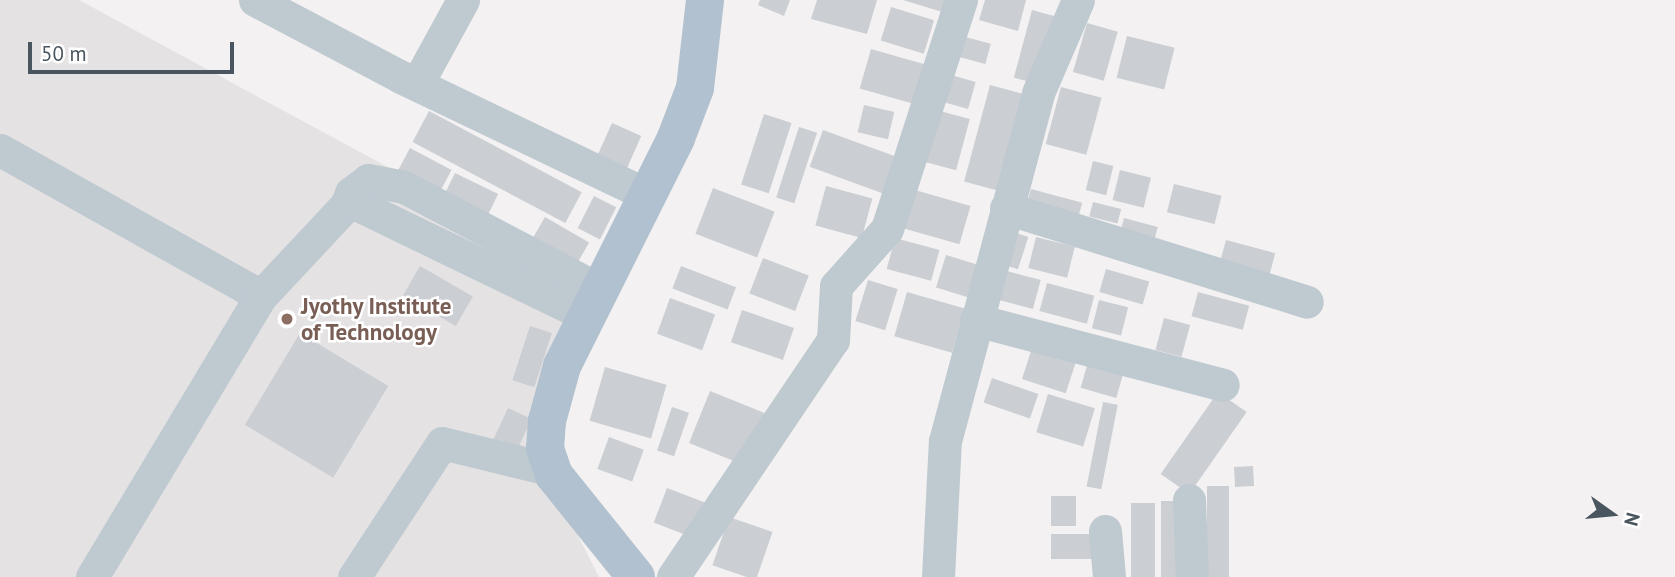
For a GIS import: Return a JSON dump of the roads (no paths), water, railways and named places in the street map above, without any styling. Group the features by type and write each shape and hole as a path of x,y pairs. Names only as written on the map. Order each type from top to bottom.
{"main road":[{"path":"636,577 553,470 545,449 547,421 562,366 647,195 695,88 705,0"}],"street":[{"path":"255,0 417,84 647,195"},
{"path":"417,84 463,0"},
{"path":"673,577 833,340 836,286 887,229 961,0"},
{"path":"938,577 945,441 1038,93 1078,0"},
{"path":"0,150 261,296"},
{"path":"92,577 261,296 347,204 355,204 592,302"},
{"path":"1006,208 1307,302"},
{"path":"976,320 1223,386"},
{"path":"354,577 398,505 442,443 553,470"},
{"path":"1189,500 1192,577"},
{"path":"1105,531 1109,577"}],"place":[{"name":"Jyothy Institute of Technology","path":"287,319"}]}
